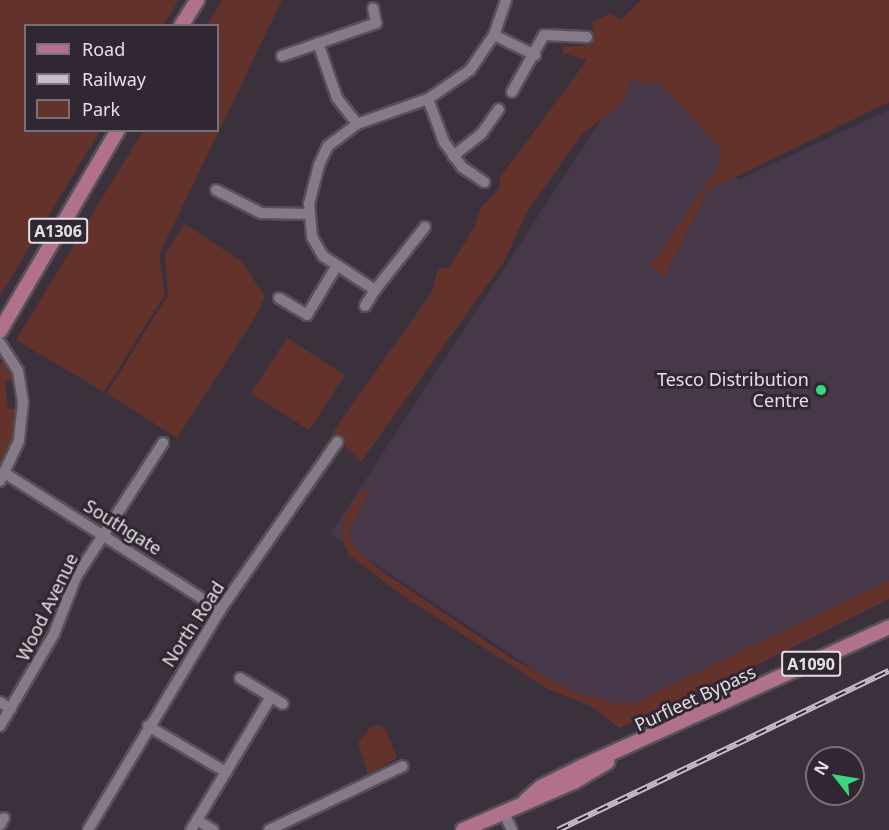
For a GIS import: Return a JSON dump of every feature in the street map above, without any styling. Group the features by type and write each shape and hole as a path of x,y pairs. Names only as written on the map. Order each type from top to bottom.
{"main road":[{"path":"182,24 197,0"},
{"name":"A1306","path":"0,331 117,132"},
{"name":"Purfleet Bypass","path":"463,830 526,800 541,787 889,627"}],"street":[{"path":"375,290 336,267 323,256 312,237 308,214 310,193 328,146 357,124 428,99 470,70 494,35 506,0"},
{"path":"282,56 376,23 373,8"},
{"path":"494,35 535,55"},
{"path":"512,92 535,55 544,35 587,37"},
{"path":"318,43 337,98 357,124"},
{"path":"428,99 444,142 453,156 484,182"},
{"path":"453,156 482,133 499,109"},
{"path":"216,190 261,213 308,214"},
{"path":"365,306 425,227"},
{"path":"279,298 307,315 336,267"},
{"path":"0,343 18,371 23,402 19,441 3,478"},
{"name":"North Road","path":"88,830 148,726 220,610 337,442"},
{"name":"Wood Avenue","path":"0,726 54,634 76,577 163,443"},
{"name":"Southgate","path":"3,478 104,534 220,610"},
{"path":"240,678 283,704"},
{"path":"213,830 194,825 272,697"},
{"path":"0,702 11,709"},
{"path":"148,726 226,772"},
{"path":"274,829 403,766"},
{"path":"503,811 512,830"}],"shaded area":[{"path":"632,73 659,77 722,142 738,180 889,110 889,583 618,715 560,687 330,534"}],"green space":[{"path":"0,0 179,0 164,24 24,24 24,132 99,132 0,296"},
{"path":"222,0 282,0 219,131 219,24 208,24"},
{"path":"641,0 889,0 889,102 707,191 664,278 650,266 722,161 719,147 661,85 631,80 622,104 583,133 528,210 505,260 361,462 332,433 432,292 438,269 449,268 475,226 480,209 499,189 500,177 587,60 563,53 563,46 582,46 594,33 592,23 610,13 621,20"},
{"path":"142,132 218,132 159,255 165,294 104,392 16,340"},
{"path":"185,224 242,262 265,297 254,319 177,438 107,393 168,295 165,254"},
{"path":"287,338 345,375 309,430 251,393"},
{"path":"6,362 15,380 5,381 8,409 21,408 20,430 0,475 0,363"},
{"path":"362,489 369,493 349,529 353,546 377,568 511,658 584,697 595,696 617,704 635,702 889,580 889,599 696,695 619,728 589,705 550,690 403,596 348,554 342,538 344,518"},
{"path":"379,725 386,730 397,758 368,774 358,743 370,728"}],"railway":[{"path":"558,830 889,671"}],"place":[{"name":"Tesco Distribution Centre","path":"821,390"}]}
